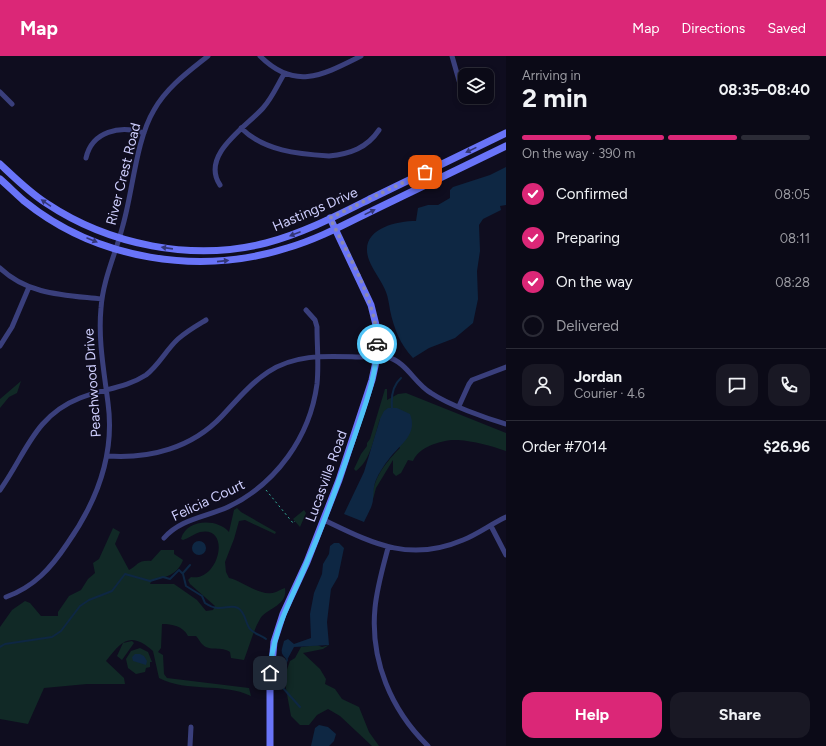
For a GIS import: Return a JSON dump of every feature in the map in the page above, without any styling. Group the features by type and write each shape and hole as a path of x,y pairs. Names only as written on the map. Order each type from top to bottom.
{"street":[{"name":"River Crest Road","path":"116,249 133,188 144,133 154,110 168,90 186,73 208,56"},
{"path":"260,56 271,67 284,74 300,77 316,76 329,72 361,56"},
{"path":"452,56 458,77"},
{"path":"220,185 215,173 219,155 227,141 263,108 284,74"},
{"path":"0,92 12,104"},
{"path":"241,128 254,140 267,146 329,156 344,154 358,149 373,138 379,130"},
{"path":"86,158 90,146 99,136 105,133 122,129 144,133"},
{"name":"Hastings Drive","path":"0,164 46,203 87,226 120,238 172,249 230,249 266,243 288,236 330,218 506,133"},
{"name":"Hastings Drive","path":"0,178 24,201 54,221 84,237 116,249 174,261 223,261 266,254 287,248 335,229 506,146"},
{"name":"Lucasville Road","path":"270,746 270,685 274,642 283,614 324,520 363,409 377,357 376,325 371,305 330,218"},
{"name":"Peachwood Drive","path":"6,597 18,593 42,576 80,526 91,506 98,488 106,456 110,421 100,340 101,299 116,249"},
{"path":"0,268 14,279 28,287 49,293 101,299"},
{"path":"0,346 12,327 28,287"},
{"name":"Felicia Court","path":"164,538 174,528 181,524 237,503 262,485 282,464 305,429 314,399 318,356 316,327 314,320 306,310"},
{"path":"0,490 30,439 48,418 75,400 130,383 147,374 156,366 178,339 206,320"},
{"path":"106,456 136,457 175,448 189,441 213,425 246,389 270,371 294,360 318,356 377,357 396,361 408,370 429,392 458,406 506,424"},
{"path":"458,406 472,380 506,367"},
{"path":"324,520 375,544 388,548 412,551 436,549 463,540 506,517"},
{"path":"491,526 506,555"},
{"path":"388,548 375,604 374,625 376,652 382,674 391,696 409,725 428,746"},
{"path":"190,746 191,726"}],"path":[{"path":"262,485 293,523 295,521"}],"green space":[{"path":"21,381 17,393 9,397 0,408 0,399"},
{"path":"385,389 387,389 387,400 398,394 406,393 506,433 506,451 470,441 458,440 445,441 432,445 420,452 413,461 408,460 401,473 396,476 393,473 393,460 376,488 373,499 373,492 377,478 385,465 400,448 380,419 369,454 356,471 354,469 370,439"},
{"path":"237,508 241,512 276,532 275,534 245,520 239,521 225,562 226,572 229,578 264,593 276,592 285,588 283,599 260,619 244,660 231,658 230,652 227,650 208,648 201,643 196,636 188,636 180,628 166,624 162,624 161,648 158,652 163,655 164,674 167,678 249,688 251,696 228,689 193,687 170,683 159,678 153,651 138,641 132,640 127,641 117,648 106,661 124,678 125,684 87,684 44,688 28,724 0,719 0,627 12,610 25,601 30,603 41,616 58,616 58,612 69,596 81,590 88,579 95,573 93,563 99,559 113,528 120,532 115,544 129,570 141,562 151,561 161,550 174,550 174,554 183,560 181,565 175,572 162,578 152,580 150,584 174,584 197,600 206,611 213,610 215,606 190,584 188,580 191,577 201,576 209,571 215,563 219,544 216,537 210,532 200,532 183,540 181,539 184,532 195,524 217,524 224,527 229,532 234,510"},
{"path":"304,510 306,513 300,527 293,519"},
{"path":"132,641 134,643 122,660 117,656 123,643"},
{"path":"317,645 322,647 329,645 323,649 303,653 320,669 326,679 325,684 335,689 342,699 359,707 369,732 379,746 372,746 340,716 328,709 317,715 309,725 300,725 291,716 284,678 290,661 295,658 301,647"},
{"path":"140,648 148,652 152,662 150,662 150,667 146,668 145,672 136,674 128,668 126,659 131,651"}],"water":[{"path":"506,167 506,205 500,206 501,210 483,219 479,225 480,251 477,271 478,299 473,323 455,338 429,348 413,358 404,347 398,336 386,292 369,260 367,250 369,241 373,234 389,225 407,221 416,221 418,208 428,205 438,205 450,198 450,190 453,187 490,175"},
{"path":"388,408 397,408 410,414 412,428 407,439 387,461 377,477 374,485 373,502 364,522 344,514 364,472 380,419 384,411"},
{"path":"196,541 202,541 206,545 206,551 202,555 196,555 192,551 192,545"},
{"path":"334,543 339,543 344,548 338,577 331,589 327,622 329,645 294,647 287,660 282,652 284,641 288,639 294,644 311,638 310,614 314,593 322,574 323,564 329,554 330,546"},
{"path":"135,654 144,656 147,661 146,665 133,661 132,657"},
{"path":"319,725 328,727 336,734 334,741 329,746 311,746 315,728"}],"waterway":[{"path":"392,408 393,392 401,378"},
{"path":"183,573 190,565"},
{"path":"0,647 5,644 52,637 61,631 80,606 89,600 112,591 125,574 150,581 163,577 170,579 179,570 183,574 186,586 202,596 205,603 216,608 238,608 243,613 250,629 266,639"},
{"path":"287,660 283,670 283,688 300,707"}],"way so far":[{"path":"377,344 376,325 371,305 330,218 425,172"}],"route":[{"path":"270,673 272,652 277,630 324,520 360,418 375,368 377,344"}]}
